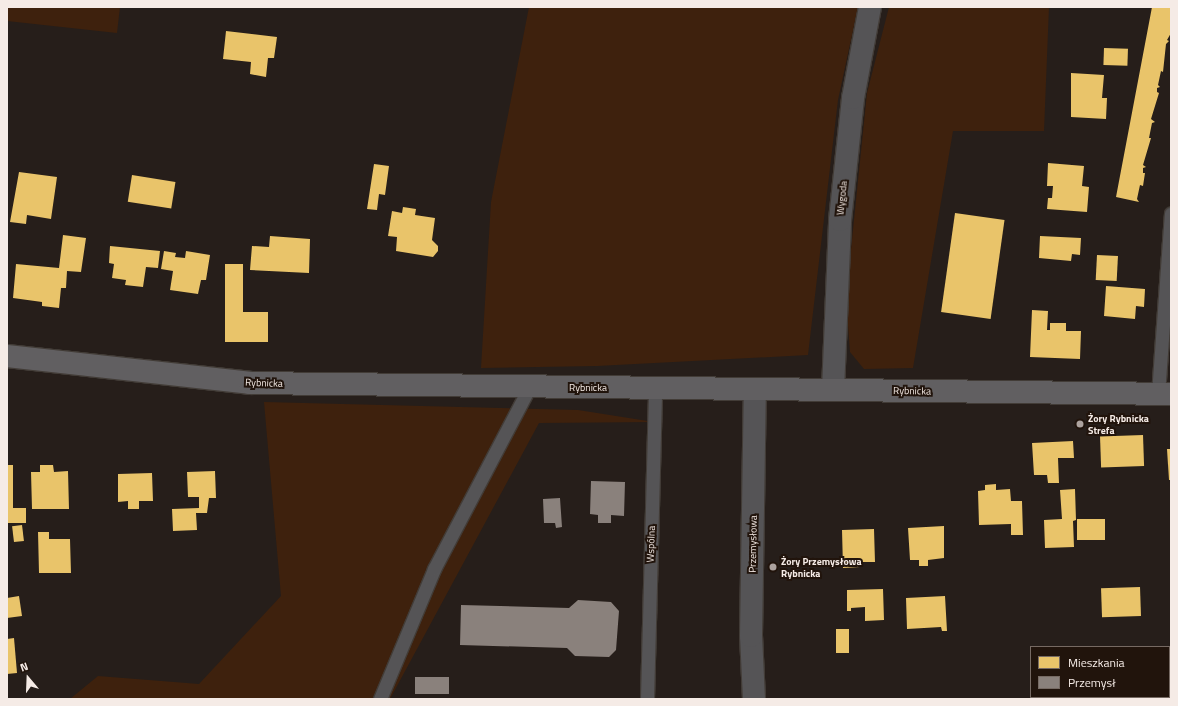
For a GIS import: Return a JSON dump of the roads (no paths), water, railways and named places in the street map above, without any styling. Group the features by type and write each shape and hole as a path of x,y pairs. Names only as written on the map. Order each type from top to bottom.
{"street":[{"name":"Wygoda","path":"834,390 840,220 853,98 870,7"},
{"name":"Rybnicka","path":"7,356 250,383 529,388 1165,394"},
{"name":"Przemysłowa","path":"754,699 751,636 755,390"}],"lane":[{"path":"1165,394 1171,213"},
{"path":"380,699 434,569 529,388"},
{"name":"Wspólna","path":"647,699 655,388"}],"place":[{"name":"Żory Rybnicka Strefa","path":"1080,424"},
{"name":"Żory Przemysłowa Rybnicka","path":"773,567"}]}
